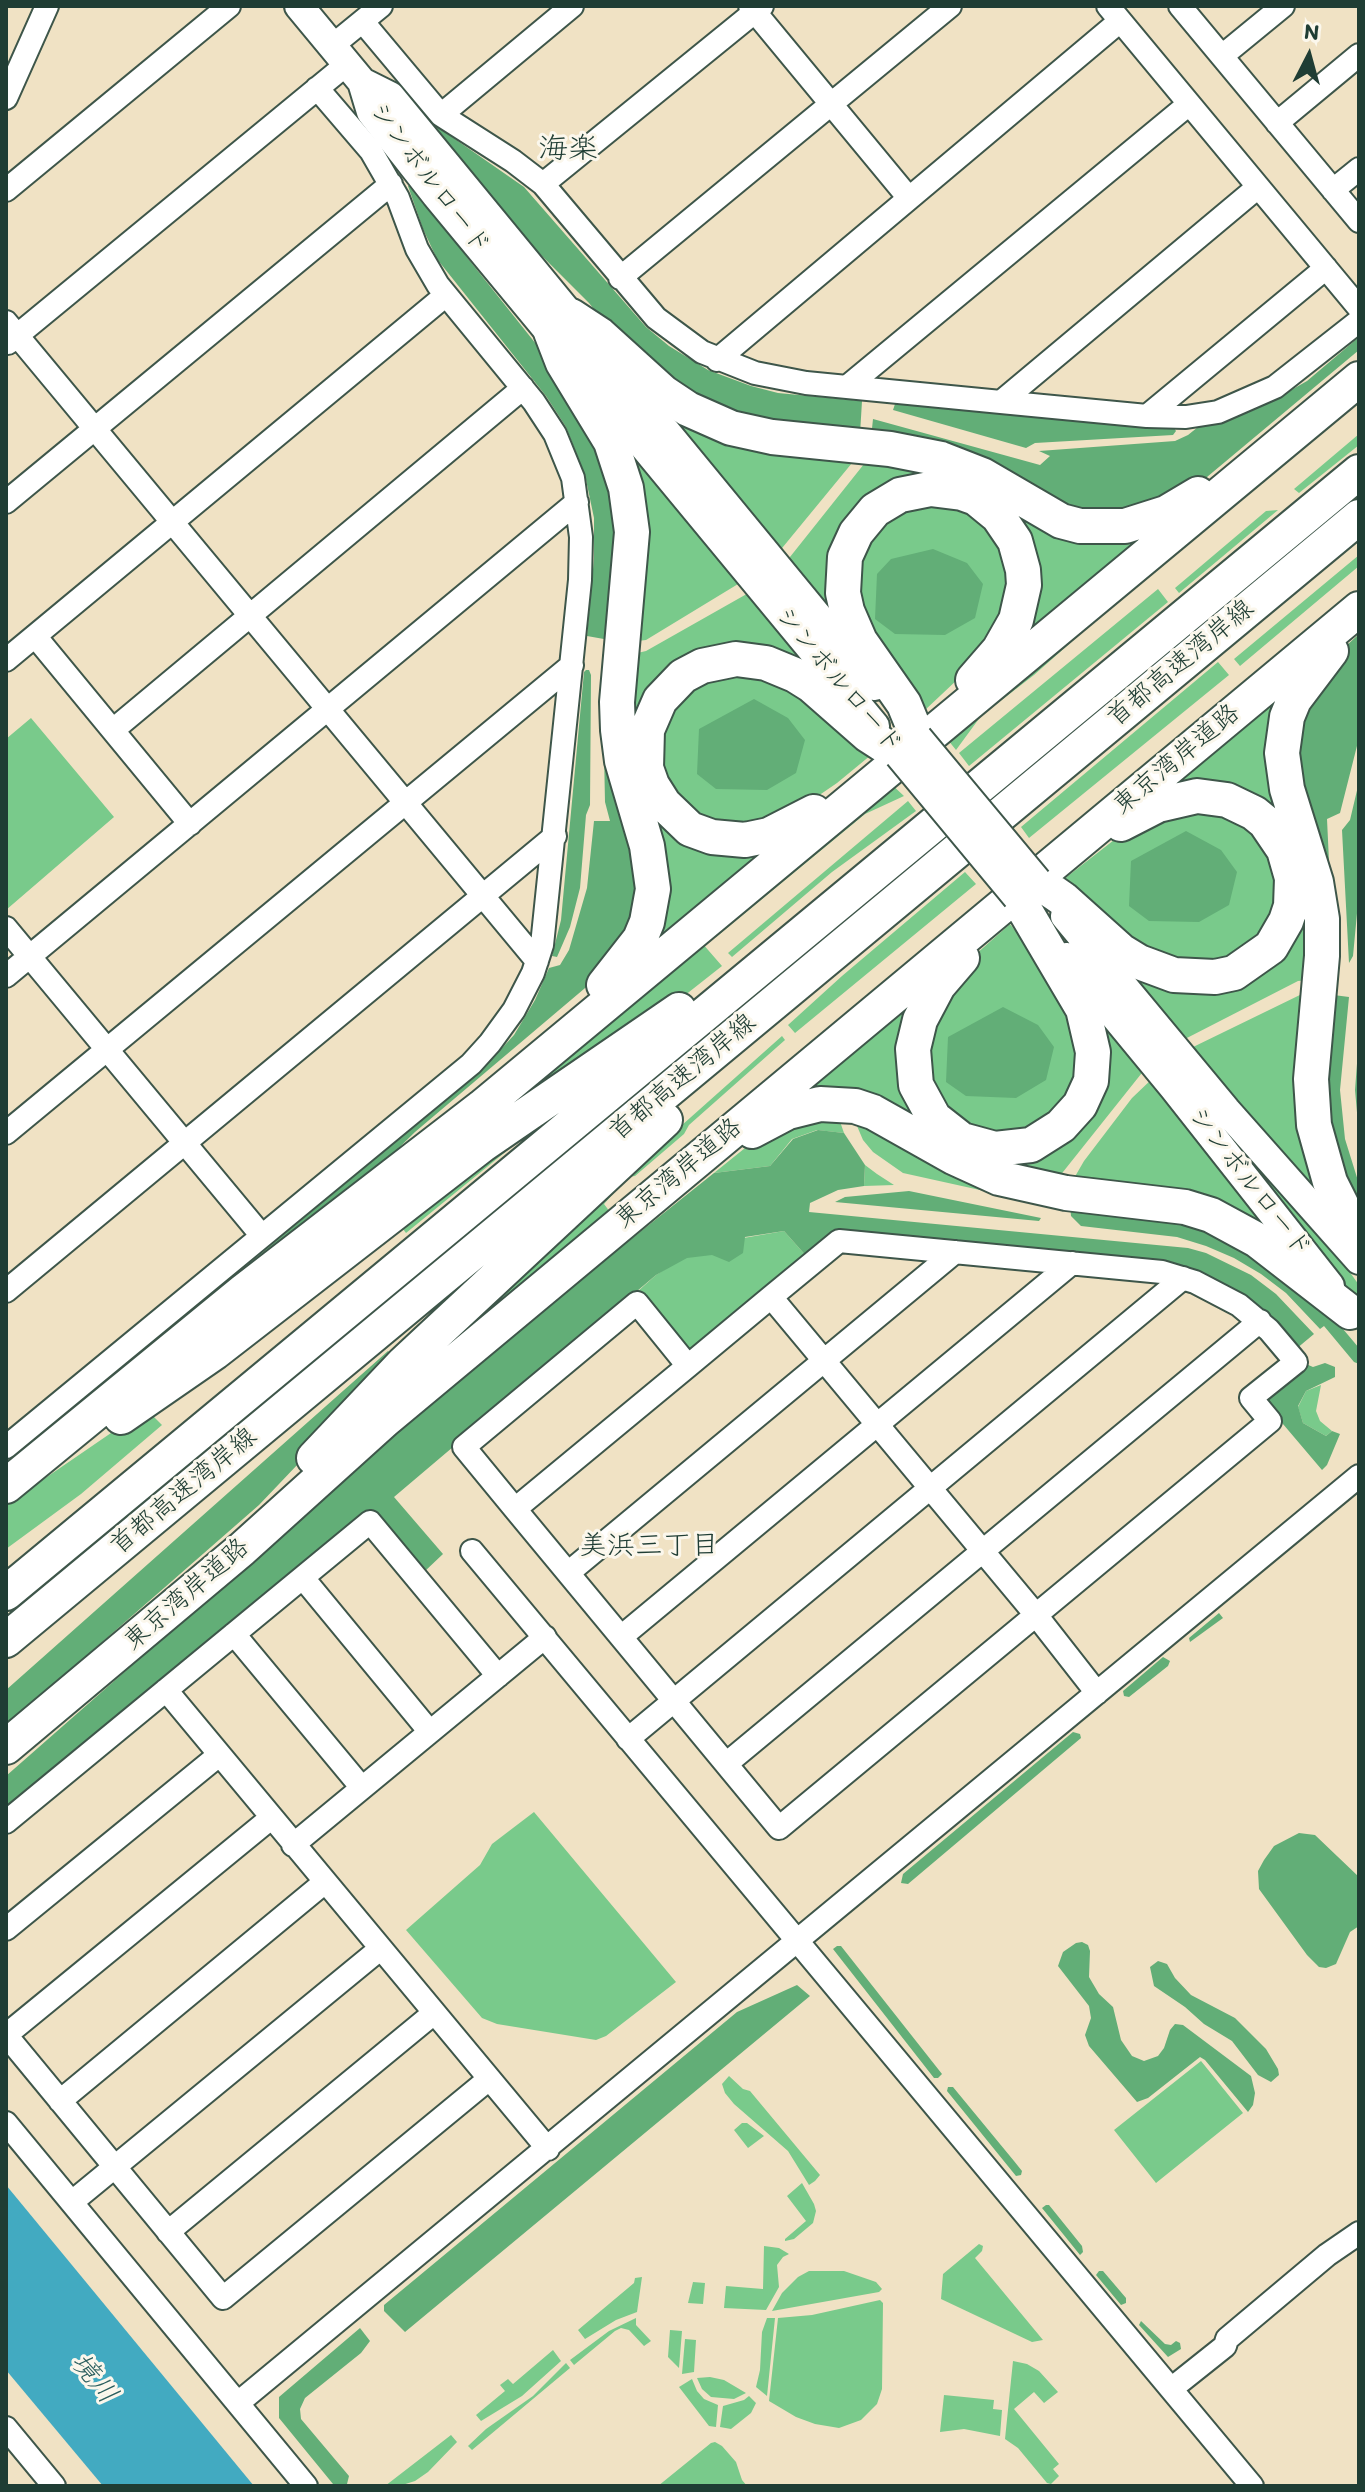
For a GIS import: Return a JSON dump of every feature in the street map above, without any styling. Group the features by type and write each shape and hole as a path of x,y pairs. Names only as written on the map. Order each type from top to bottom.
{"highway":[{"path":"579,1026 602,988 640,939 647,922 653,889 650,857 622,761 618,730 617,702 632,554 626,488 611,442 563,363 561,324 600,335 664,393 688,409 731,428 772,437 917,453 941,459 982,475 1061,521 1080,526 1125,526 1166,513 1277,447"},
{"path":"6,1488 244,1291 482,1107 1359,379"},
{"name":"首都高速湾岸線","path":"6,1593 1359,472"},
{"path":"911,748 868,735 824,695 780,668 736,659 702,666 683,676 660,700 649,721 644,750 652,785 673,814 690,829 724,839 745,840 769,835 797,822 911,748 999,650 1016,620 1024,585 1015,541 1007,527 987,506 962,493 946,490 915,490 875,510 856,533 845,557 843,574 847,611 860,641 904,704 911,748"},
{"name":"首都高速湾岸線","path":"6,1640 1359,517"},
{"name":"東京湾岸道路","path":"6,1747 215,1573 385,1420 1359,609"},
{"path":"1359,622 1324,658 1294,700 1287,717 1282,753 1287,789 1316,882 1322,919 1322,956 1311,1079 1314,1125 1330,1182 1359,1240"},
{"path":"1015,898 1063,899 1110,943 1139,962 1174,975 1194,978 1234,973 1271,947 1291,906 1292,878 1284,850 1265,822 1240,805 1214,797 1179,798 1158,805 1063,855"},
{"path":"6,1488 77,1447 215,1352 482,1145 847,896"},
{"path":"1015,898 1073,991 1088,1024 1093,1067 1091,1081 1080,1105 1061,1126 1042,1139 1019,1148 995,1149 972,1144 947,1130 934,1118 920,1094 913,1049 920,1020 938,986 1015,898"},
{"path":"215,1573 246,1530 403,1364 784,1008 850,939"},
{"path":"688,1166 788,1112 820,1104 855,1106 883,1117 953,1157 999,1178 1066,1193 1185,1207 1211,1215 1257,1240 1354,1318"}],"main road":[{"name":"シンボルロード","path":"299,6 347,64 371,112 436,195 561,324 911,748 1015,898 1184,1080 1359,1260"},
{"name":"シンボルロード","path":"1184,1080 1354,1318"}],"street":[{"path":"6,98 47,6"},
{"path":"6,190 229,6"},
{"path":"381,6 363,22 347,64 10,334 95,429 537,961"},
{"path":"441,115 572,6"},
{"path":"620,278 950,6"},
{"path":"1180,6 1359,221"},
{"path":"1222,56 1283,6"},
{"path":"543,184 756,8 908,197"},
{"path":"717,360 908,197 1114,13 1359,308"},
{"path":"363,22 441,115 543,184 656,318 717,360 779,379 1147,416 1186,417 1218,412 1275,387 1359,321"},
{"path":"1277,123 1359,55"},
{"path":"6,1447 471,1064 514,1010 542,945 581,558 573,478 555,434 523,388 446,295 417,249 391,184 371,151 317,88"},
{"path":"848,386 1189,104"},
{"path":"1333,190 1359,169"},
{"path":"6,502 391,184"},
{"path":"1001,402 1258,187"},
{"path":"1147,416 1326,268"},
{"path":"6,660 446,295"},
{"path":"113,730 523,388"},
{"path":"6,976 577,502"},
{"path":"35,636 190,824"},
{"path":"6,1133 572,665"},
{"path":"6,1291 555,836"},
{"path":"6,928 262,1236"},
{"path":"515,1509 688,1366 771,1297 839,1241 1162,1272 1218,1293 1260,1321 1296,1362 1251,1398 1270,1421 779,1828 515,1509 464,1447 637,1303 688,1366"},
{"path":"568,1573 955,1252"},
{"path":"621,1637 1072,1263"},
{"path":"628,1739 1183,1278"},
{"path":"771,1297 1036,1615 1097,1693"},
{"path":"726,1764 1260,1321"},
{"path":"238,2403 1359,1476"},
{"path":"6,1822 370,1522 498,1676"},
{"path":"472,1551 1252,2486"},
{"path":"303,1578 430,1732"},
{"path":"234,1634 362,1788"},
{"path":"293,1845 545,1637"},
{"path":"166,1690 548,2149"},
{"path":"10,1917 219,1755"},
{"path":"271,1818 6,2035 223,2298 489,2079"},
{"path":"60,2101 325,1882"},
{"path":"72,2202 380,1949"},
{"path":"168,2232 434,2013"},
{"path":"6,2123 306,2486"},
{"path":"1171,2389 1225,2346 1227,2339 1327,2255 1359,2233"},
{"path":"6,2428 54,2486"}],"green space":[{"path":"419,114 524,187 646,327 669,346 708,370 751,386 778,393 862,401 860,434 717,414 630,354 589,303 519,233"},
{"path":"415,181 466,256 571,388 621,503 615,641 587,636 594,518 585,475 566,427 546,396 437,259 408,186"},
{"path":"1359,337 1359,350 1207,477 1163,504 1095,516 871,438 873,419 1040,465 1050,456 1039,451 1175,441 1203,423 1232,417 1279,397 1307,381"},
{"path":"662,402 855,453 852,463 778,553 688,442"},
{"path":"895,404 1174,428 1176,431 1173,435 1035,443 1026,448 893,410"},
{"path":"614,427 743,581 646,640 629,642"},
{"path":"1359,434 1359,445 1299,493 1294,489"},
{"path":"868,459 1165,523 1052,618 1013,640 1028,602 998,503 872,498 846,632 786,562"},
{"path":"931,495 997,526 1013,599 976,662 924,711 858,611 862,535"},
{"path":"1278,510 1179,593 1175,588 1266,511"},
{"path":"933,549 967,563 983,584 975,618 945,635 895,634 875,619 877,574 891,559"},
{"path":"1359,555 1359,566 1240,666 1234,659"},
{"path":"1146,576 1034,675 981,716 956,750 944,735"},
{"path":"1158,589 1168,602 969,766 959,753"},
{"path":"752,591 785,633 805,666 668,674 657,810 778,839 684,923 644,947 629,655 646,651"},
{"path":"1359,634 1359,738 1340,813 1327,819 1330,883 1300,805 1295,717 1331,660"},
{"path":"605,652 620,784 641,910 604,972 415,1132 363,1183 6,1465 481,1071 514,1035 535,1000 549,968 560,965 569,950 587,888 594,821 610,821 605,802 602,655"},
{"path":"1218,662 1229,675 1029,838 1021,827"},
{"path":"586,670 591,675 590,805 586,815 580,888 570,927 557,957 552,956 561,920"},
{"path":"771,672 871,755 796,811 742,829 686,814 653,752 687,681"},
{"path":"1291,688 1308,887 1312,980 1298,981 1183,1040 1128,968 1269,961 1281,829 1145,801"},
{"path":"754,699 788,718 805,740 796,773 767,790 716,789 697,774 699,729"},
{"path":"31,718 114,817 6,910 6,739"},
{"path":"889,782 904,796 865,814 716,937 711,931"},
{"path":"1359,782 1359,892 1353,956 1349,963 1342,830 1350,820"},
{"path":"908,801 916,811 832,872 732,957 728,953"},
{"path":"1217,806 1274,849 1279,916 1231,962 1156,958 1089,908 1064,879 1132,826"},
{"path":"1186,831 1221,850 1237,872 1229,905 1199,922 1149,921 1129,906 1131,861"},
{"path":"965,872 976,884 795,1033 788,1025"},
{"path":"1010,924 1063,991 1082,1067 1054,1119 1007,1139 949,1120 919,1050 958,970"},
{"path":"702,943 722,966 670,1007 420,1178"},
{"path":"1304,993 1326,1191 1297,1173 1189,1049"},
{"path":"1326,994 1349,997 1340,1090 1345,1139 1359,1184 1359,1221 1323,1139"},
{"path":"916,998 911,1014 948,1141 1069,1130 1087,1002 1145,1069 1059,1177 777,1102"},
{"path":"1003,1007 1038,1025 1054,1047 1046,1080 1016,1098 966,1096 946,1082 948,1037"},
{"path":"782,1036 785,1040 689,1125 684,1134 635,1176 628,1177 604,1204 613,1216 334,1452 599,1199"},
{"path":"1359,1037 1359,1135 1355,1090"},
{"path":"1187,1077 1305,1210 1359,1285 1359,1308 1231,1144"},
{"path":"1153,1078 1284,1246 1073,1180 1132,1098"},
{"path":"836,1110 844,1133 817,1130 792,1139 770,1166 714,1173 750,1144"},
{"path":"851,1112 989,1192 903,1173 873,1152 863,1140"},
{"path":"818,1130 844,1133 865,1165 864,1186 838,1190 810,1203 809,1212 1188,1248 1206,1253 1251,1275 1276,1294 1314,1334 1296,1349 1231,1291 837,1234 808,1258 784,1231 745,1237 743,1253 729,1262 712,1255 687,1258 656,1275 394,1497 443,1554 424,1572 378,1516 6,1826 6,1776 203,1603 393,1429 714,1173 770,1166 793,1139"},
{"path":"531,1131 406,1233 400,1225"},
{"path":"865,1165 877,1174 894,1185 864,1186"},
{"path":"909,1191 1041,1218 1039,1221 835,1202 845,1197"},
{"path":"1070,1205 1207,1223 1332,1316 1359,1348 1359,1364 1324,1326 1320,1329 1286,1293 1234,1258 1177,1237 1081,1226 1071,1216"},
{"path":"784,1231 808,1258 694,1352 686,1353 637,1292 656,1275 703,1245"},
{"path":"388,1351 398,1359 259,1505 6,1726 6,1690"},
{"path":"1325,1363 1335,1367 1335,1377 1306,1391 1298,1406 1303,1423 1326,1436 1332,1431 1340,1434 1322,1470 1266,1404 1266,1395 1306,1364 1313,1367"},
{"path":"1321,1385 1316,1411 1320,1421 1332,1431 1326,1436 1303,1423 1298,1407 1306,1391"},
{"path":"146,1409 162,1425 81,1494 6,1549 6,1505"},
{"path":"1219,1613 1223,1618 1190,1642 1189,1638"},
{"path":"1163,1657 1170,1661 1168,1666 1129,1697 1124,1696 1123,1691"},
{"path":"1073,1732 1080,1734 1081,1738 908,1884 901,1883 903,1874"},
{"path":"534,1812 676,1982 606,2036 596,2040 497,2024 482,2018 406,1930 480,1865 492,1844"},
{"path":"1299,1833 1315,1835 1359,1877 1359,1926 1350,1932 1336,1964 1326,1968 1319,1967 1307,1955 1259,1889 1258,1871 1274,1846"},
{"path":"1082,1942 1088,1945 1090,1951 1089,1977 1099,1994 1113,2007 1121,2040 1132,2056 1144,2061 1158,2056 1170,2030 1175,2024 1183,2025 1251,2076 1255,2093 1248,2112 1200,2057 1148,2098 1137,2102 1089,2046 1085,2035 1091,2018 1089,2006 1058,1966 1063,1952"},
{"path":"841,1946 942,2074 938,2078 934,2078 833,1949"},
{"path":"1158,1961 1167,1964 1191,1995 1235,2018 1266,2049 1279,2075 1271,2082 1258,2075 1232,2041 1154,1986 1150,1967"},
{"path":"797,1985 810,1996 405,2332 384,2311 384,2305 737,2012"},
{"path":"1201,2061 1243,2113 1156,2183 1114,2130"},
{"path":"729,2076 743,2089 750,2091 820,2175 815,2181 809,2185 788,2151 734,2104 722,2084"},
{"path":"948,2087 953,2087 1022,2171 1021,2175 1016,2176 947,2091"},
{"path":"747,2123 764,2136 748,2148 734,2130"},
{"path":"802,2183 816,2211 813,2223 794,2239 785,2241 806,2221 787,2196"},
{"path":"1046,2205 1082,2246 1080,2255 1042,2208"},
{"path":"979,2244 983,2246 982,2251 975,2258 1043,2340 1032,2342 941,2299 943,2274"},
{"path":"764,2246 779,2248 789,2254 777,2265 779,2287 766,2310 724,2308 726,2286 763,2289"},
{"path":"809,2271 844,2271 876,2282 882,2289 772,2311 782,2293"},
{"path":"1103,2271 1126,2298 1126,2303 1121,2305 1096,2275"},
{"path":"642,2277 637,2312 616,2320 585,2339 578,2330 634,2283 635,2278"},
{"path":"693,2282 705,2283 703,2304 688,2303"},
{"path":"880,2300 883,2303 882,2389 877,2404 861,2420 839,2428 815,2424 769,2401 778,2318 812,2315"},
{"path":"636,2318 636,2325 651,2341 644,2346 629,2330 621,2328 574,2365 570,2360 609,2331"},
{"path":"767,2318 775,2318 767,2396 756,2387 762,2332"},
{"path":"1141,2321 1165,2344 1171,2345 1176,2341 1181,2349 1168,2357 1139,2325"},
{"path":"360,2328 370,2341 361,2353 305,2398 300,2409 301,2419 349,2476 347,2484 338,2486 333,2484 279,2418 279,2397"},
{"path":"670,2330 682,2331 679,2368 668,2357"},
{"path":"685,2339 696,2340 694,2372 682,2374"},
{"path":"553,2350 561,2361 522,2396 481,2421 476,2415 505,2391 500,2385 508,2379 513,2384"},
{"path":"1013,2361 1039,2371 1058,2392 1044,2403 1034,2392 1014,2409 1059,2464 1053,2469 1059,2476 1051,2484 1018,2448 1005,2439"},
{"path":"566,2363 570,2368 472,2450 468,2446 486,2429 533,2396"},
{"path":"697,2378 724,2380 746,2393 734,2399 711,2397 702,2389"},
{"path":"692,2379 704,2399 718,2405 716,2427 709,2426 679,2387"},
{"path":"944,2395 994,2400 993,2409 1002,2410 1000,2436 964,2429 940,2432"},
{"path":"749,2396 756,2403 751,2413 731,2429 720,2427 723,2406"},
{"path":"451,2435 457,2442 428,2472 415,2481 385,2486"},
{"path":"715,2442 736,2462 747,2486 658,2486 711,2443"}],"water":[{"name":"境川","path":"6,2185 254,2486 103,2486 6,2370"}],"district":[{"name":"海楽","path":"568,150"},
{"name":"美浜三丁目","path":"649,1547"}]}
